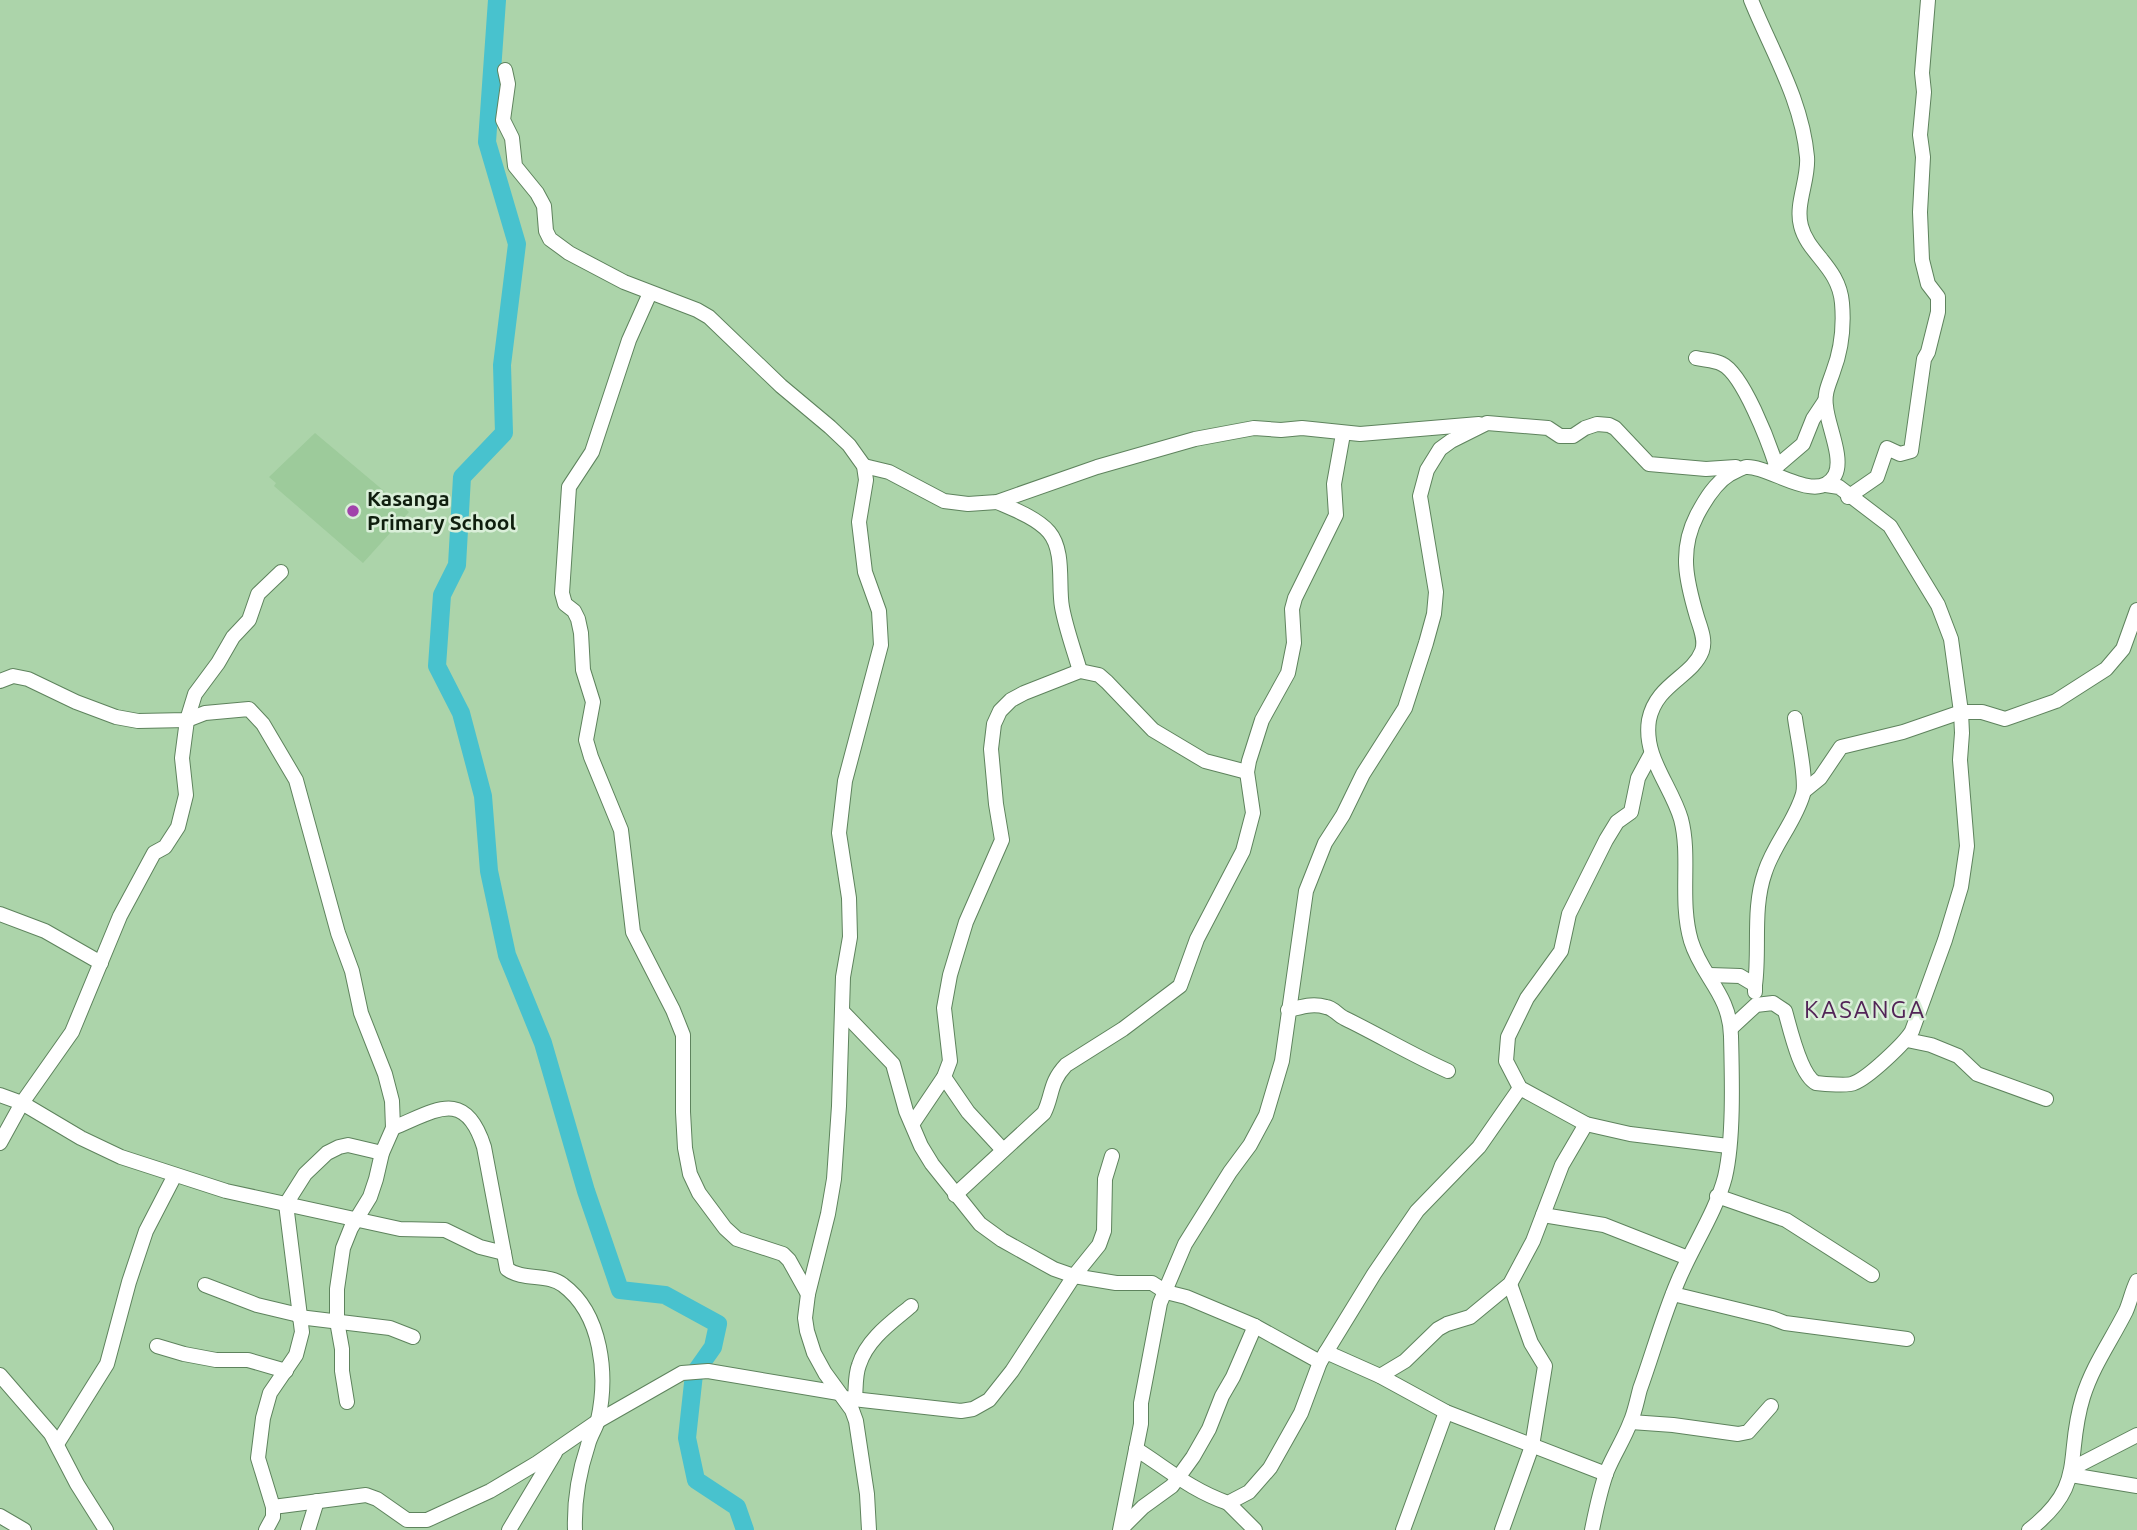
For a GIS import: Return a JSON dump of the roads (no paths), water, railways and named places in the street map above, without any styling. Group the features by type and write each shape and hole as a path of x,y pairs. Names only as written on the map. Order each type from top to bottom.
{"street":[{"path":"1751,0 1797,102 1807,160 1800,216 1801,229 1829,268 1842,300 1841,343 1825,401 1836,447 1837,467 1835,475 1826,485"},
{"path":"1849,496 1877,477 1887,448 1900,454 1911,451 1924,359 1938,312 1938,298 1928,284 1922,260 1920,212 1923,157 1920,135 1924,92 1922,73 1928,0"},
{"path":"505,70 508,85 503,120 512,138 515,166 544,206 546,231 550,239 569,253 624,282 709,317 772,379 830,426 849,445 864,466 866,480 859,522 865,572 879,611 881,645 845,781 839,833 849,912 849,937 844,977 834,1180 805,1318 810,1342 825,1373 846,1396 856,1421 867,1494 869,1530"},
{"path":"650,293 629,340 592,452 569,487 562,593 565,604 574,611 578,619 582,634 583,670 593,702 586,740 590,757 621,831 633,932 673,1010 682,1035 685,1147 690,1174 699,1193 725,1228 737,1238 783,1254 808,1294"},
{"path":"1696,358 1724,365 1734,376 1755,411 1773,469"},
{"path":"1773,469 1803,444 1813,419 1825,401"},
{"path":"864,466 889,472 944,501 968,504 997,502 1097,467 1195,439 1254,428 1302,428 1343,434 1487,423 1548,429 1560,436 1573,436 1597,424 1615,428 1649,464 1706,469 1773,469 1793,483 1839,488 1890,526 1938,605 1951,639 1961,712 1960,760 1967,846 1965,870 1945,940 1907,1040 1852,1085 1811,1081 1804,1071 1785,1011 1773,1003 1756,1006 1731,1028"},
{"path":"1120,1530 1160,1303 1185,1244 1250,1145 1266,1115 1282,1061 1306,891 1325,843 1343,815 1363,774 1405,708 1434,614 1436,592 1420,506 1422,485 1427,470 1440,449 1487,423"},
{"path":"955,1195 1044,1113 1048,1106 1050,1090 1058,1073 1066,1065 1123,1029 1180,986 1197,939 1243,851 1252,813 1247,772 1253,744 1262,720 1288,673 1293,643 1292,609 1295,598 1336,514 1334,484 1343,434"},
{"path":"1592,1530 1606,1474 1631,1422 1673,1294 1725,1176 1731,1028 1725,1003 1710,975 1699,964 1686,923 1684,840 1680,817 1651,754 1649,719 1656,702 1702,650 1703,635 1687,579 1686,541 1702,506 1717,484 1745,467"},
{"path":"997,502 1048,530 1054,540 1060,571 1062,607 1080,671"},
{"path":"0,1143 22,1103 72,1032 120,916 154,853 165,847 178,827 186,795 181,765 187,720 195,694 248,620 258,594 281,572"},
{"path":"1756,1006 1756,923 1765,871 1804,791 1820,778 1841,747 1903,732 1961,712 1982,712 2005,719 2056,701 2106,669 2123,649 2137,610"},
{"path":"913,1123 944,1077 950,1061 944,1008 950,975 966,922 1002,840 990,749 994,724 1000,710 1011,700 1080,671 1099,675 1153,730 1205,761 1247,772"},
{"path":"0,681 13,676 28,679 116,717 159,722 187,720 205,713 249,709 263,724 296,780 338,933 352,971 361,1013 385,1074 392,1101 393,1128 382,1153 370,1197 343,1248 337,1289 337,1321 347,1402"},
{"path":"1795,718 1804,791"},
{"path":"1651,754 1638,778 1631,812 1617,822 1606,839 1569,914 1560,951 1527,998 1508,1037 1506,1061 1520,1088 1586,1124 1630,1134 1728,1146"},
{"path":"0,914 45,931 101,963"},
{"path":"1710,975 1740,976 1755,985"},
{"path":"1288,1010 1312,1004 1331,1008 1339,1016 1387,1040 1406,1053 1448,1071"},
{"path":"842,1011 893,1064 906,1111 921,1146 955,1195 980,1224 1002,1241 1054,1269 1074,1276 1116,1283 1152,1283 1166,1292 1186,1297 1323,1357 1380,1376 1446,1412 1606,1474"},
{"path":"1907,1040 1931,1045 1958,1056 1977,1074 2046,1099"},
{"path":"944,1077 978,1124 1003,1150"},
{"path":"1228,1503 1250,1493 1270,1468 1301,1413 1323,1357 1374,1274 1417,1211 1479,1147 1520,1088"},
{"path":"0,1095 22,1103 111,1153 174,1175 270,1202 400,1229 445,1230 480,1247 504,1253"},
{"path":"393,1128 427,1112 446,1108 457,1110 472,1120 484,1147 504,1264 512,1273 561,1282 580,1301 596,1332 601,1390 598,1421 588,1445 577,1492 575,1530"},
{"path":"1380,1376 1405,1361 1438,1329 1470,1317 1510,1284 1533,1241 1562,1165 1586,1124"},
{"path":"266,1530 273,1517 273,1507 260,1470 258,1443 270,1394 296,1356 301,1339 286,1204 305,1174 327,1153 348,1145 382,1153"},
{"path":"273,1507 371,1496 407,1520 424,1526 490,1491 598,1421 682,1374 708,1371 846,1396 961,1411 983,1405 1012,1371 1102,1238 1105,1179 1112,1156"},
{"path":"57,1444 107,1364 146,1231 174,1175"},
{"path":"1717,1196 1786,1220 1872,1275"},
{"path":"1543,1215 1604,1225 1688,1258"},
{"path":"2029,1530 2055,1507 2065,1493 2072,1472 2074,1436 2083,1398 2096,1361 2124,1314 2137,1281"},
{"path":"205,1284 257,1305 299,1316 390,1328 413,1337"},
{"path":"1502,1530 1532,1446 1545,1366 1531,1343 1510,1284"},
{"path":"1673,1294 1785,1323 1865,1331 1907,1339"},
{"path":"846,1396 874,1338 911,1306"},
{"path":"1120,1530 1178,1478 1209,1429 1255,1326"},
{"path":"158,1346 223,1361 248,1360 286,1371"},
{"path":"0,1374 38,1416 106,1530"},
{"path":"1631,1422 1738,1434 1748,1432 1771,1406"},
{"path":"1403,1530 1446,1412"},
{"path":"2072,1472 2137,1435"},
{"path":"1136,1449 1206,1495 1228,1503 1255,1530"},
{"path":"509,1530 556,1450"},
{"path":"2072,1472 2137,1486"},
{"path":"308,1530 317,1501"},
{"path":"0,1516 24,1530"}],"waterway":[{"path":"497,0 487,142 517,244 502,365 504,433 462,477 457,565 442,595 437,666 461,713 483,796 489,871 507,955 543,1043 586,1191 620,1290 665,1295 718,1324 713,1347 694,1374 687,1438 696,1480 737,1507 745,1530"}],"place":[{"name":"Kasanga Primary School","path":"353,511"}],"district":[{"name":"KASANGA","path":"1865,1010"}]}
